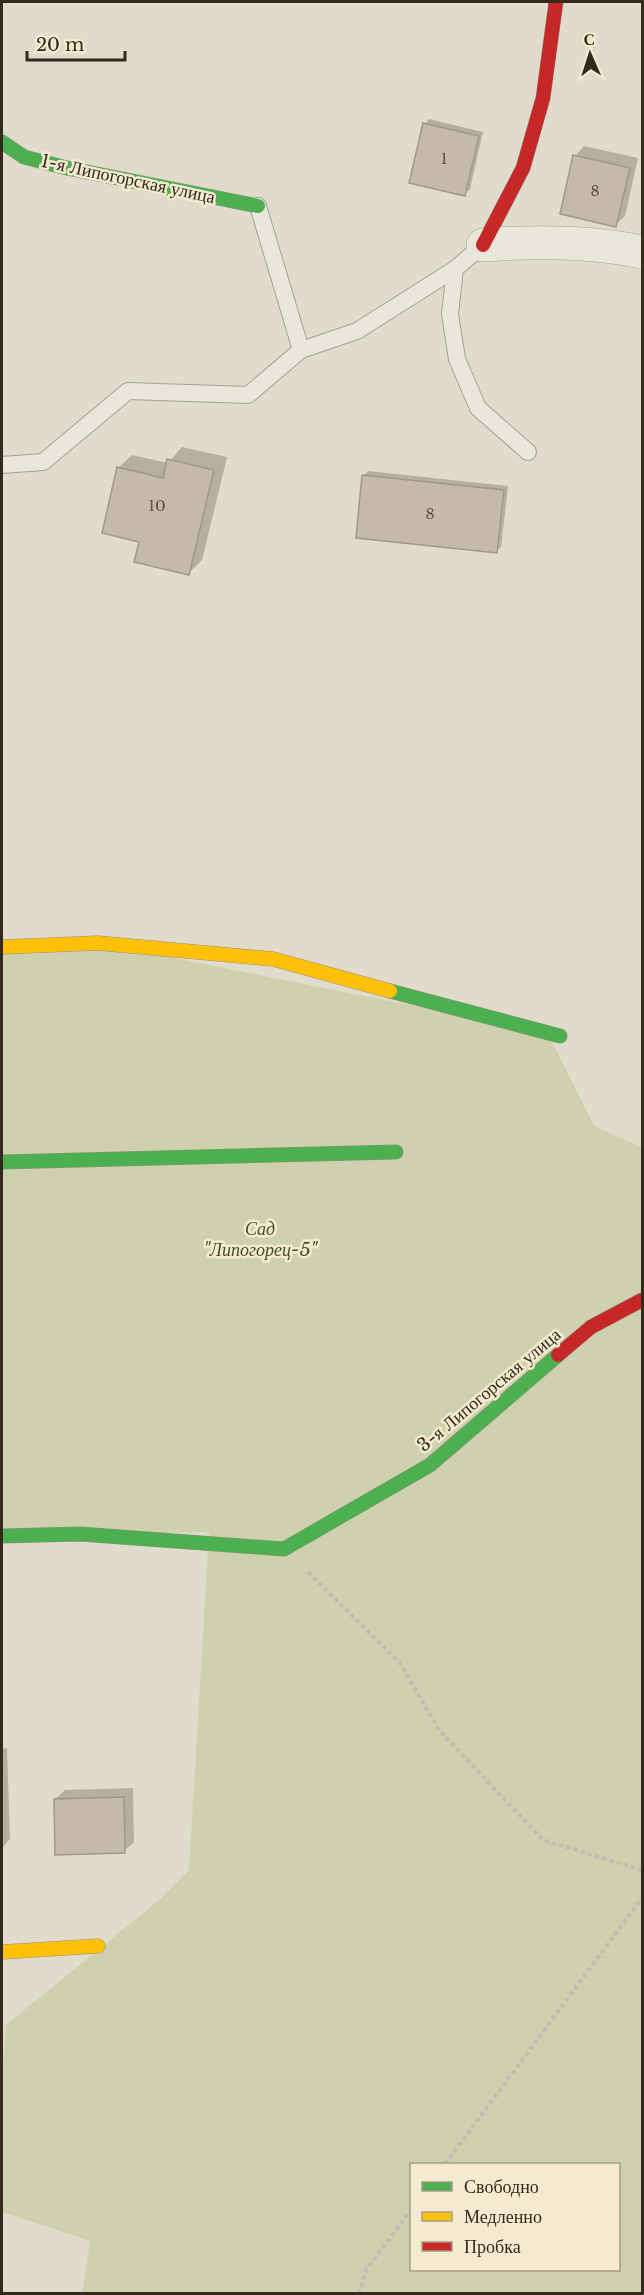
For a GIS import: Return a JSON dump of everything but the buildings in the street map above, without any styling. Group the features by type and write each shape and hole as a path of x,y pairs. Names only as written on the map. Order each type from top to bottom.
{"street":[{"path":"483,245 523,168 543,98 556,2"},
{"name":"1-я Липогорская улица","path":"2,142 24,157 67,168 258,206"},
{"path":"483,245 528,241 619,247 642,252"},
{"path":"2,947 98,943 273,959 560,1036"},
{"path":"2,1162 396,1152"},
{"name":"3-я Липогорская улица","path":"284,1549 430,1465 591,1328 642,1300"},
{"path":"2,1536 80,1534 284,1549"},
{"path":"2,1952 98,1946"}],"lane":[{"path":"258,206 301,350"},
{"path":"2,465 43,462 128,391 248,395 301,350 357,331 455,269 483,245"},
{"path":"455,269 450,314 457,359 478,408 528,452"}],"path":[{"path":"284,1549 400,1663 439,1730 543,1840 642,1870"},
{"path":"446,2163 642,1898"},
{"path":"359,2294 366,2270 410,2210"}],"green space":[{"name":"Сад \"Липогорец-5\"","path":"2,942 98,943 547,1032 594,1126 642,1147 642,2293 82,2293 90,2241 2,2212 2,2076 6,2025 159,1900 189,1870 209,1532 2,1535"}],"traffic: fast":[{"path":"2,142 24,157 67,168 258,206"},
{"path":"390,991 560,1036"},
{"path":"2,1162 396,1152"},
{"path":"2,1536 80,1534 284,1549 430,1465 558,1355"}],"traffic: slow":[{"path":"2,947 98,943 273,959 390,991"},
{"path":"2,1952 98,1946"}],"traffic: jam":[{"path":"483,245 523,168 543,98 556,2"},
{"path":"558,1355 591,1327 642,1300"}]}
